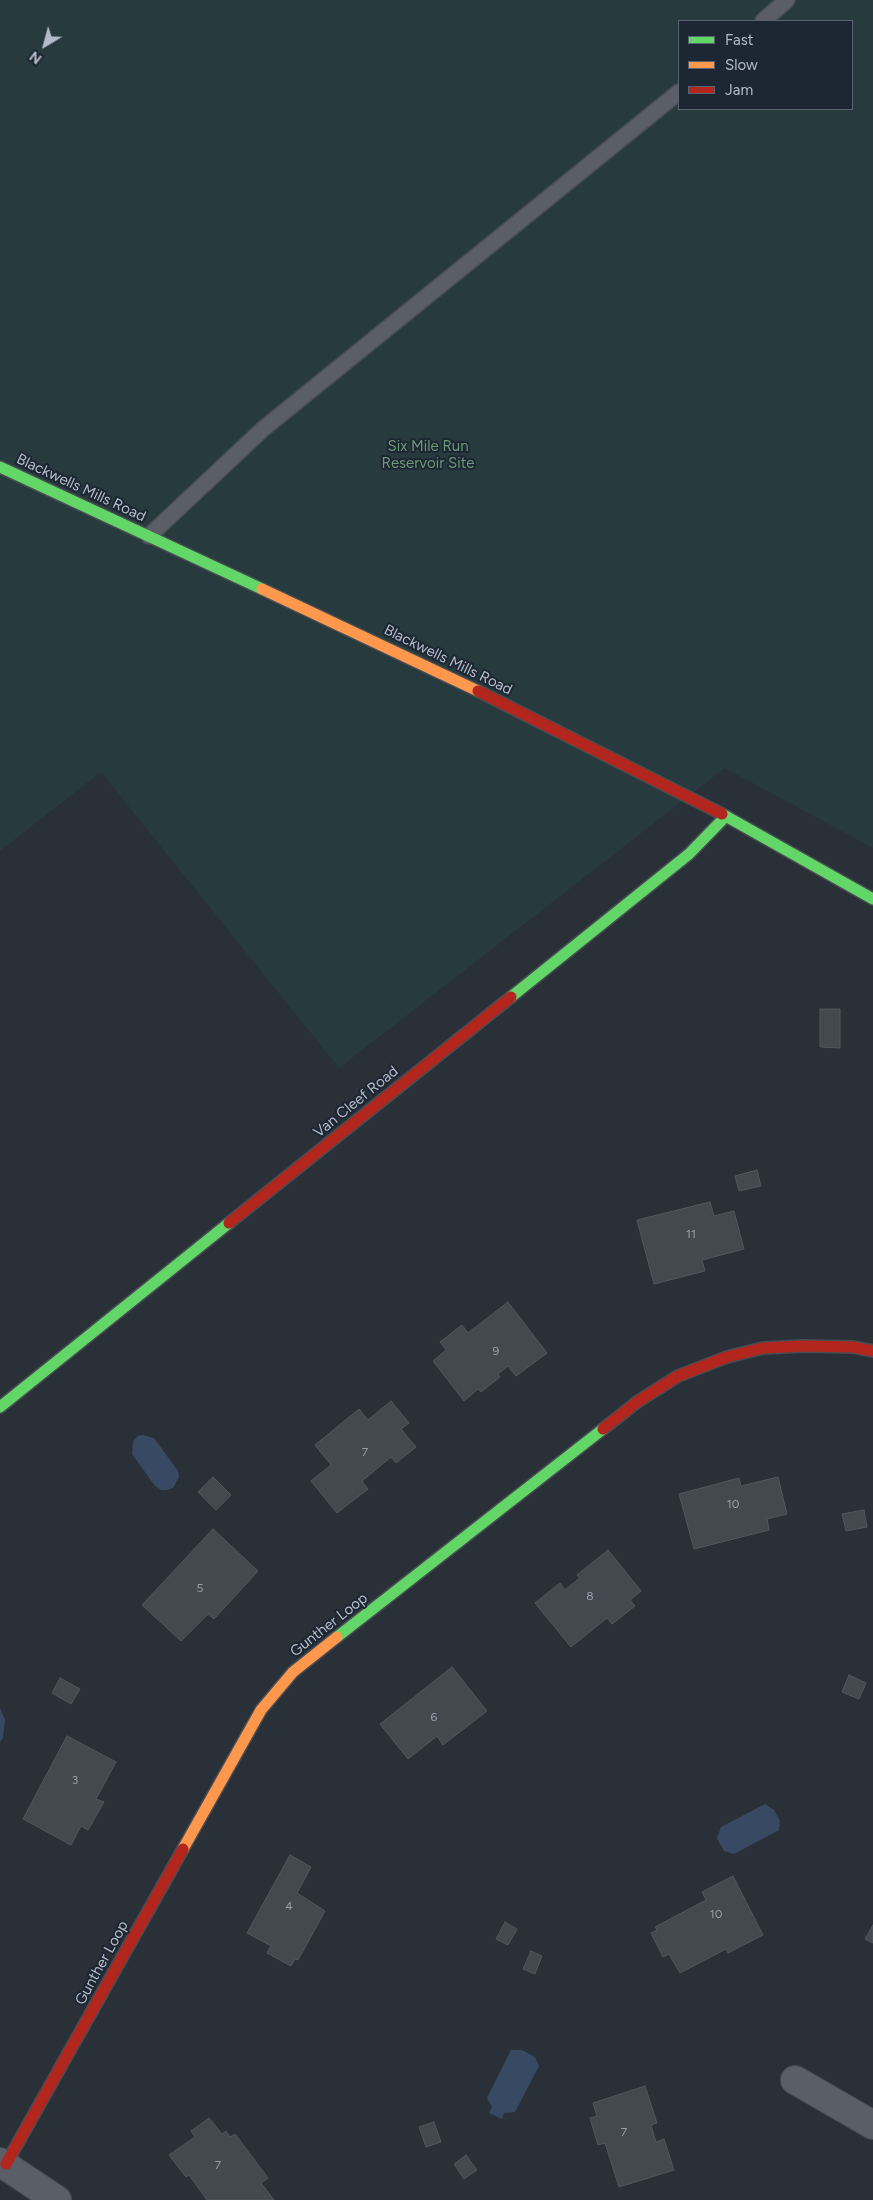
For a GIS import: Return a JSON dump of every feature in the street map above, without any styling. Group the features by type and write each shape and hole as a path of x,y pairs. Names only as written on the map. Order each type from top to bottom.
{"street":[{"name":"Blackwells Mills Road","path":"0,467 446,675 726,816 873,899"},
{"name":"Van Cleef Road","path":"0,1407 689,854 726,816"},
{"name":"Gunther Loop","path":"3,2163 262,1710 293,1672 629,1408 678,1376 727,1357 762,1348 804,1346 853,1347 873,1351"},
{"path":"795,2080 873,2125"},
{"path":"3,2163 57,2200"}],"lane":[{"path":"764,20 787,0"},
{"path":"149,536 263,429 678,93"}],"green space":[{"name":"Six Mile Run Reservoir Site","path":"0,0 873,0 873,848 725,768 339,1068 101,772 0,851"}],"water":[{"path":"143,1435 154,1438 178,1471 179,1477 173,1488 161,1490 155,1486 132,1454 133,1441 138,1436"},
{"path":"0,1708 5,1720 3,1738 0,1742"},
{"path":"765,1804 774,1810 780,1821 779,1830 734,1854 724,1851 717,1838 721,1827"},
{"path":"511,2050 522,2050 535,2057 539,2066 515,2112 504,2113 502,2119 489,2113 492,2107 487,2098"}],"building":[{"path":"820,1009 840,1009 840,1048 820,1047"},
{"path":"757,1170 761,1186 739,1191 735,1176"},
{"path":"710,1202 714,1216 734,1211 744,1249 702,1260 705,1271 654,1284 637,1220"},
{"path":"508,1302 547,1353 516,1376 508,1366 498,1374 500,1377 481,1392 478,1389 464,1401 433,1361 446,1350 440,1342 462,1325 468,1333"},
{"path":"391,1401 409,1423 401,1429 416,1447 396,1463 391,1457 362,1481 368,1489 337,1513 311,1481 331,1465 315,1445 359,1409 368,1420"},
{"path":"213,1477 231,1495 216,1510 198,1492"},
{"path":"778,1477 787,1514 767,1519 769,1530 694,1549 679,1494 739,1478 741,1486"},
{"path":"864,1510 867,1527 846,1531 842,1514"},
{"path":"213,1529 258,1571 214,1619 208,1614 181,1641 142,1605"},
{"path":"608,1550 641,1591 630,1600 635,1606 612,1624 607,1618 571,1647 535,1603 560,1583 565,1590 580,1578 577,1575"},
{"path":"452,1667 487,1711 443,1745 437,1736 408,1759 380,1724"},
{"path":"849,1675 866,1683 859,1699 842,1692"},
{"path":"60,1678 80,1689 71,1704 52,1693"},
{"path":"67,1736 116,1762 96,1799 104,1802 88,1830 81,1826 71,1845 23,1819"},
{"path":"290,1855 311,1867 297,1893 325,1911 298,1960 295,1959 291,1966 267,1953 271,1946 247,1933"},
{"path":"733,1876 763,1935 728,1953 726,1949 680,1973 669,1954 663,1957 651,1933 657,1930 655,1927 706,1900 702,1892"},
{"path":"505,1922 517,1929 508,1945 496,1939"},
{"path":"873,1925 873,1943 865,1939"},
{"path":"531,1951 542,1956 535,1974 523,1969"},
{"path":"645,2086 657,2123 651,2125 656,2142 664,2139 674,2170 619,2187 605,2143 598,2145 590,2118 597,2116 593,2103"},
{"path":"209,2118 222,2134 226,2131 230,2137 235,2134 268,2178 261,2183 274,2200 207,2200 189,2175 186,2177 169,2155 195,2137 191,2131"},
{"path":"434,2122 441,2142 426,2147 419,2127"},
{"path":"466,2155 477,2170 464,2179 454,2164"}],"traffic: fast":[{"path":"0,467 262,589"},
{"path":"722,814 873,899"},
{"path":"511,997 689,854 726,816"},
{"path":"0,1407 229,1223"},
{"path":"337,1637 603,1429"}],"traffic: slow":[{"path":"262,589 478,691"},
{"path":"183,1849 261,1710 293,1672 337,1637"}],"traffic: jam":[{"path":"478,691 722,814"},
{"path":"229,1223 511,997"},
{"path":"603,1429 637,1402 678,1376 727,1357 763,1348 804,1346 853,1347 873,1351"},
{"path":"6,2164 183,1849"}]}
